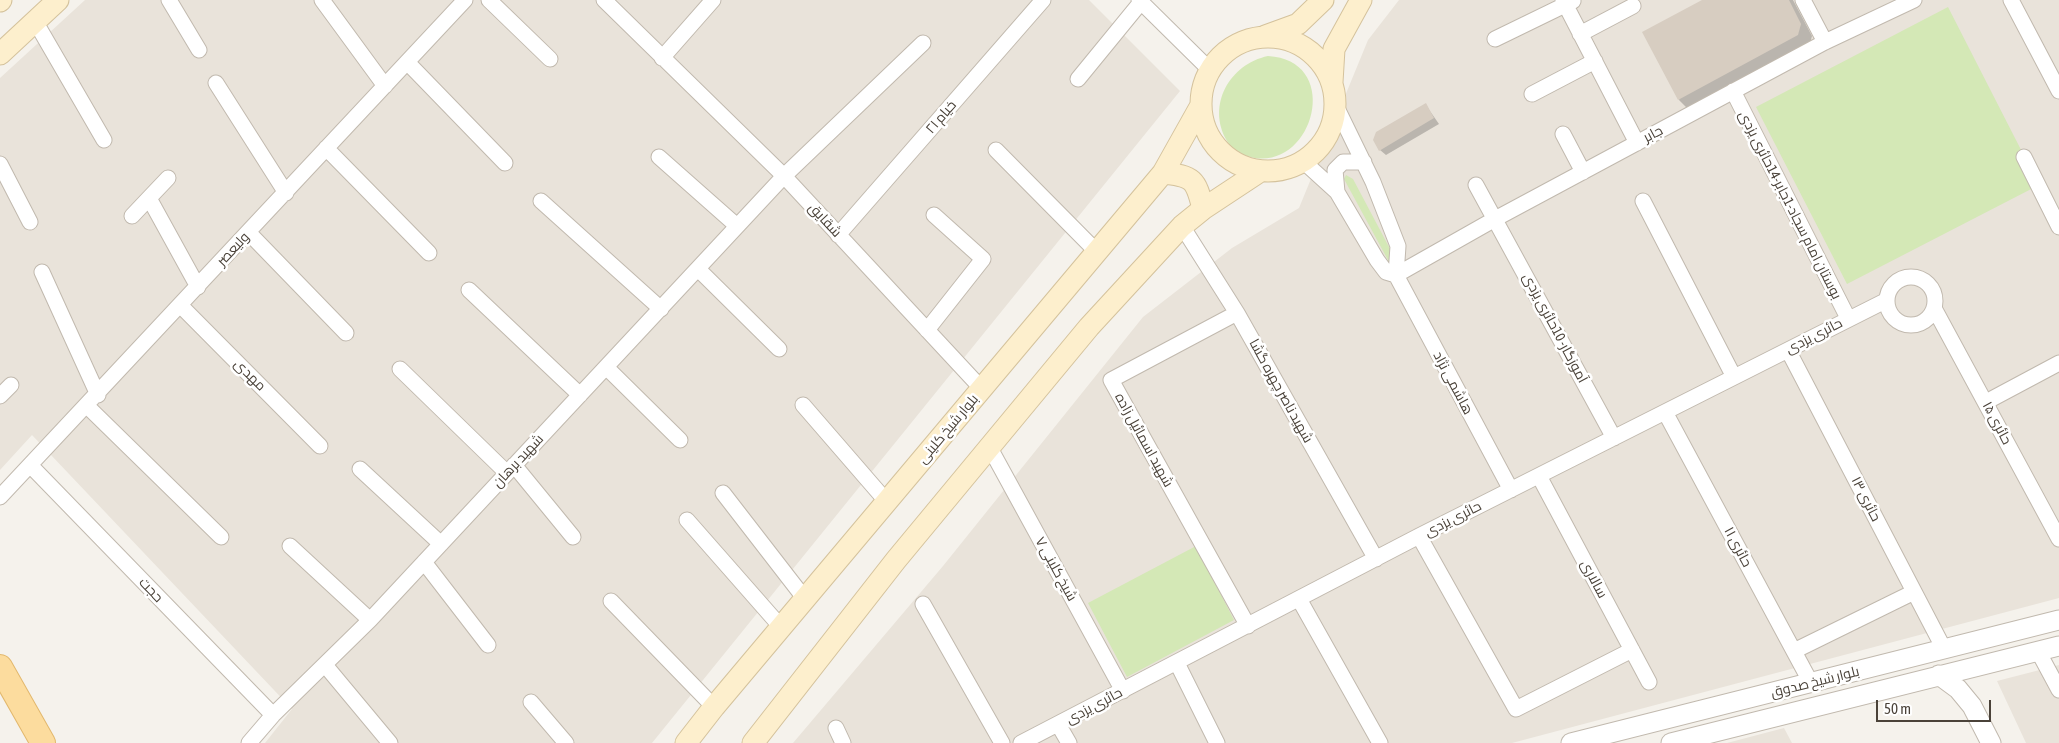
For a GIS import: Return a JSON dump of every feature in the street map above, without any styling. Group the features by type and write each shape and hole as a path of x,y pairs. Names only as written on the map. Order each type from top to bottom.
{"main road":[{"path":"0,54 58,0"},
{"path":"1323,0 1298,24 1263,37 1242,42 1224,53 1210,70 1202,88 1200,107 1204,127 1216,148 1236,164 1259,172 1282,171 1304,162 1321,147 1332,127 1335,104 1332,82 1334,49 1361,0"},
{"path":"1263,37 1285,38 1305,48 1321,63 1332,82"},
{"name":"بلوار شیخ کلینی","path":"686,743 714,707 1163,173 1200,107"},
{"path":"753,743 896,560 1089,327 1182,226 1203,209 1259,172"},
{"path":"1163,173 1185,175 1198,188 1203,209"},
{"path":"0,667 43,743"}],"street":[{"path":"169,0 199,50"},
{"path":"322,0 385,86"},
{"name":"ولیعصر","path":"0,497 98,395 465,0"},
{"path":"490,0 550,59"},
{"name":"شقایق","path":"604,0 784,176 982,388"},
{"path":"662,58 713,0"},
{"name":"خیام ۲۱","path":"838,234 1043,0"},
{"path":"1803,0 1825,42"},
{"name":"جابر","path":"1396,276 1495,219 1733,91 1825,42 1914,0"},
{"path":"2011,0 2059,91"},
{"path":"1078,79 1140,1 1210,70"},
{"path":"1495,39 1568,2 1580,34 1637,143"},
{"path":"1580,34 1633,6"},
{"path":"35,21 104,140"},
{"name":"شهید برهان","path":"249,743 273,715 370,620 784,176 923,43"},
{"path":"1532,94 1595,61"},
{"path":"407,62 505,163"},
{"path":"216,83 286,193"},
{"name":"بوستان امام سجاد-1جابر-14حائری یزدی","path":"1733,91 1848,318"},
{"path":"1304,162 1337,192 1377,260 1386,272 1396,276 1398,246 1364,162 1335,104"},
{"path":"1563,134 1583,172"},
{"path":"326,148 430,252"},
{"path":"996,150 1097,252"},
{"path":"659,157 737,226"},
{"path":"2024,158 2059,228"},
{"path":"1337,192 1335,170 1343,162 1364,162"},
{"path":"0,164 30,222"},
{"path":"132,216 168,178"},
{"name":"آموزگار- 10حائری یزدی","path":"1476,184 1614,438"},
{"path":"150,198 198,287"},
{"path":"541,200 661,309"},
{"path":"1643,201 1734,377"},
{"path":"927,330 983,259 934,215"},
{"name":"شهید ناصر چهره گشا","path":"1182,226 1237,313 1376,559"},
{"path":"249,233 346,333"},
{"path":"698,268 780,349"},
{"path":"42,272 98,395"},
{"name":"هاشمی نژاد","path":"1396,276 1511,490"},
{"path":"1915,277 1923,280 1934,292 1934,308 1931,315 1919,324 1904,324 1896,320 1888,308 1887,300 1889,292 1900,280 1915,277"},
{"path":"468,290 580,395"},
{"name":"حائری یزدی","path":"1022,743 1419,536 1887,300"},
{"name":"مهدی","path":"180,305 320,446"},
{"name":"حائری ۱۵","path":"1934,308 2059,539"},
{"name":"شهید اسمائیل زاده","path":"1237,313 1110,380 1248,626"},
{"name":"حائری ۱۳","path":"1788,350 1944,649"},
{"path":"1986,402 2059,363"},
{"path":"606,367 680,440"},
{"path":"400,370 511,469 573,537"},
{"path":"0,396 11,385"},
{"path":"803,404 887,502"},
{"path":"87,406 221,537"},
{"name":"حائری ۱۱","path":"1665,412 1811,683"},
{"name":"شیخ کلینی ۷","path":"990,448 1123,691"},
{"name":"حجت","path":"30,465 273,715"},
{"path":"360,469 441,544"},
{"name":"سالاری","path":"1539,476 1649,682"},
{"path":"723,493 805,599"},
{"path":"687,520 781,627"},
{"path":"1419,536 1516,709 1632,650"},
{"path":"290,546 370,620"},
{"path":"424,562 488,645"},
{"path":"1794,651 1914,592"},
{"path":"1299,599 1380,743"},
{"path":"611,601 714,707"},
{"path":"923,604 1002,743"},
{"name":"بلوار شیخ صدوق","path":"1571,743 2059,620"},
{"name":"بلوار شیخ صدوق","path":"1671,743 2059,646"},
{"path":"2038,651 2059,690"},
{"path":"1177,663 1216,743"},
{"path":"325,665 390,743"},
{"path":"1968,668 1972,706"},
{"path":"1939,676 1958,689 1972,706 1991,743"},
{"path":"531,702 566,743"},
{"path":"1058,724 1069,743"},
{"path":"836,728 843,743"}],"shaded area":[{"path":"85,0 1089,0 1180,91 652,743 265,743 292,709 32,435 0,470 0,78"},
{"path":"1399,0 2059,0 2059,598 1512,743 793,743 943,566 1143,317 1232,248 1299,208 1368,40"},
{"path":"2059,665 2059,743 2026,743 1997,681"},
{"path":"1784,728 1792,743 1727,743"}],"green space":[{"path":"1948,7 2039,185 1847,284 1756,107"},
{"path":"1268,56 1291,62 1306,75 1312,92 1312,112 1305,131 1293,146 1276,156 1255,158 1232,148 1221,127 1219,114 1225,88 1233,77 1254,60"},
{"path":"1346,175 1353,179 1397,262 1394,265 1389,262 1344,179"},
{"path":"1196,546 1234,620 1127,677 1088,603"}],"building":[{"path":"1702,0 1789,0 1801,24 1798,35 1678,100 1642,32"},
{"path":"1426,103 1434,118 1379,151 1373,140 1376,132"}]}
